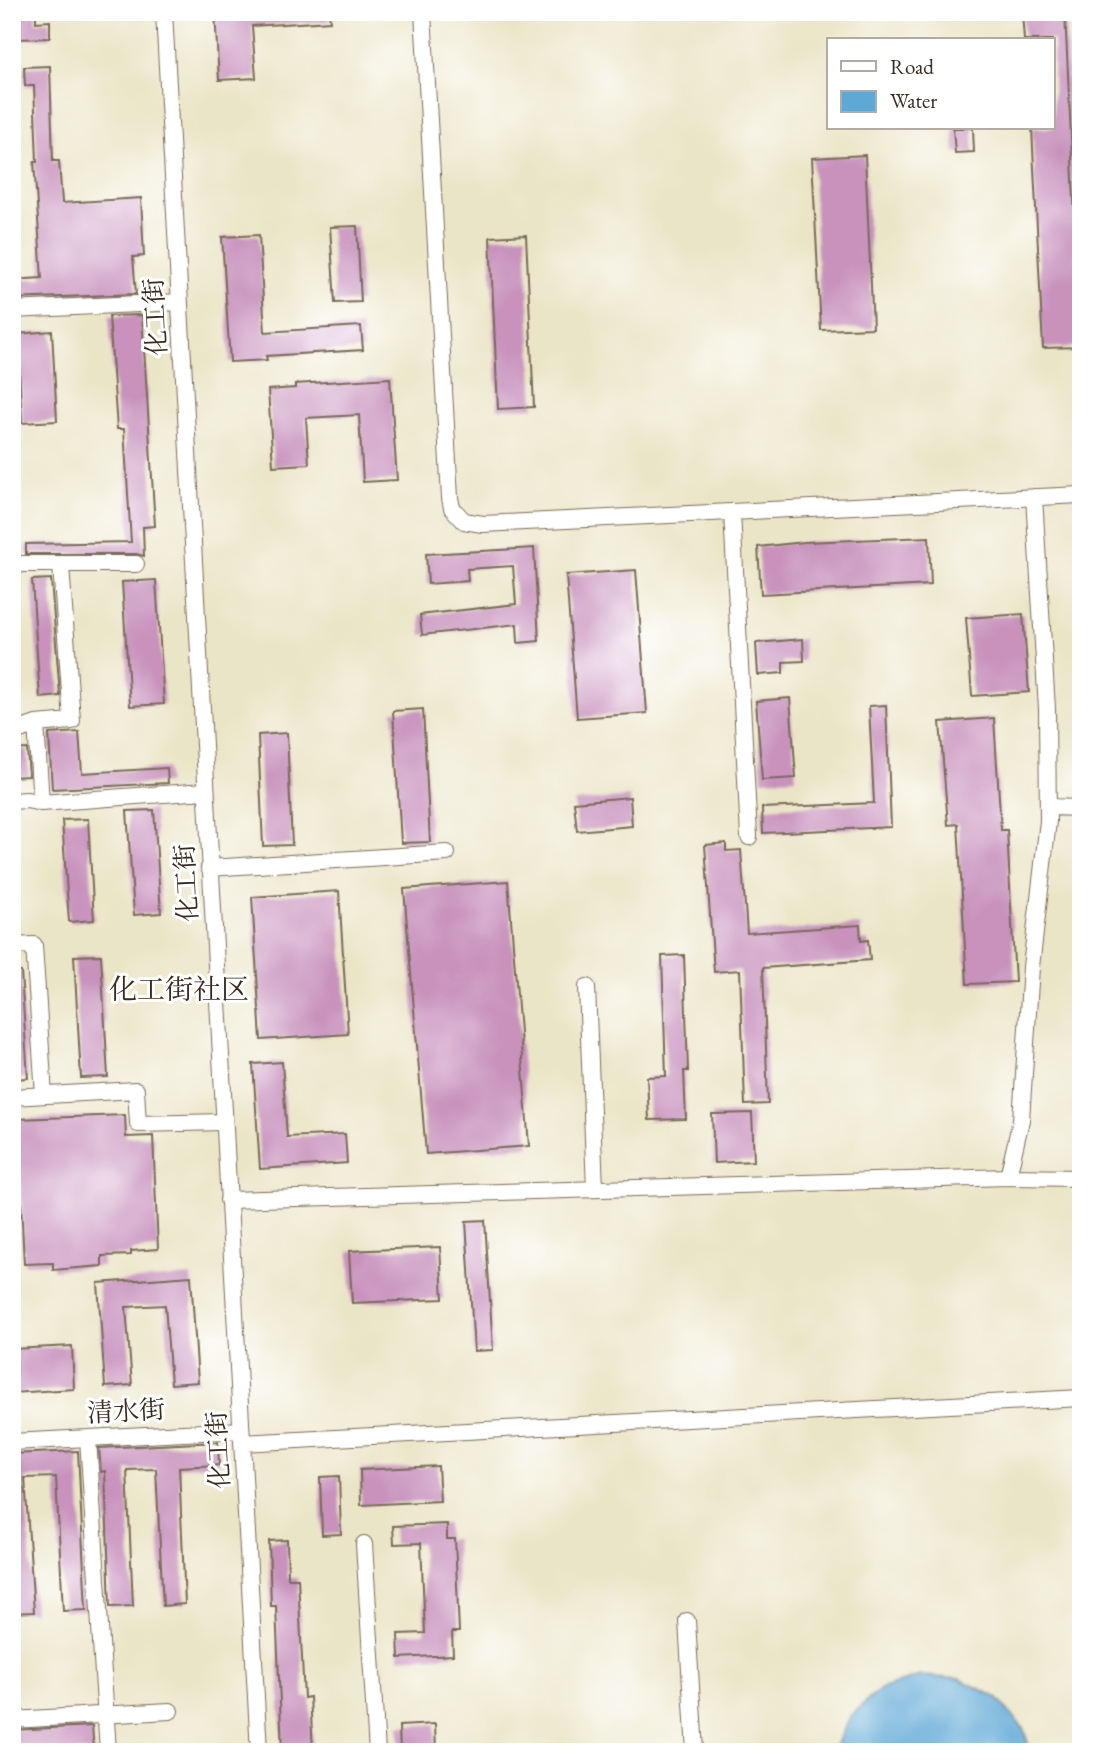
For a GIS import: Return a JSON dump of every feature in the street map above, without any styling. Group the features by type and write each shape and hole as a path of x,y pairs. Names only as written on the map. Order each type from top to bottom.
{"street":[{"name":"化工街","path":"164,12 259,1752"},
{"path":"423,12 450,498 452,508 464,522 473,524 1081,495"},
{"path":"12,310 179,302"},
{"path":"1008,1177 1021,1120 1031,967 1048,821 1047,709 1034,497"},
{"path":"732,512 749,837"},
{"path":"12,568 21,564 136,564"},
{"path":"12,733 36,724 72,721 61,565"},
{"path":"36,724 41,803"},
{"path":"12,801 41,803 205,792"},
{"path":"1048,807 1081,808"},
{"path":"209,868 447,853"},
{"path":"12,946 34,945 44,1095"},
{"path":"587,987 594,1189"},
{"path":"12,1097 135,1090 138,1124 224,1122"},
{"path":"228,1200 1008,1177 1081,1178"},
{"name":"清水街","path":"12,1441 242,1436 1081,1398"},
{"path":"88,1438 108,1752"},
{"path":"364,1544 377,1752"},
{"path":"687,1620 695,1752"},
{"path":"12,1720 170,1711"}],"water":[{"path":"920,1676 960,1679 996,1697 1023,1728 1031,1752 833,1752 851,1715 881,1689"}],"building":[{"path":"15,12 36,12 36,22 50,21 50,38 16,39"},
{"path":"215,12 329,12 330,21 252,26 256,78 219,80"},
{"path":"1022,12 1065,12 1081,347 1043,348 1032,130 1054,130 1054,38 1024,38"},
{"path":"50,66 53,161 59,161 62,203 141,198 144,256 133,257 136,294 12,299 12,280 42,278 34,162 37,162 34,86 25,86 24,67"},
{"path":"953,130 973,130 974,152 955,153"},
{"path":"865,155 873,328 821,330 812,158"},
{"path":"357,226 361,302 335,303 330,227"},
{"path":"259,235 265,332 361,326 363,350 266,356 267,360 230,362 222,237"},
{"path":"526,235 534,407 498,409 490,237"},
{"path":"142,315 155,526 143,527 144,556 26,554 26,544 131,542 124,429 117,429 109,316"},
{"path":"52,331 57,421 22,423 17,334"},
{"path":"390,378 397,480 363,482 359,415 306,418 309,464 273,466 268,390 295,388 295,384"},
{"path":"929,537 931,585 761,594 758,547 805,542"},
{"path":"534,548 539,641 518,643 517,624 422,635 420,615 516,604 513,566 467,569 468,581 428,584 426,554"},
{"path":"636,570 647,713 577,718 566,575"},
{"path":"51,579 60,696 40,698 32,580"},
{"path":"156,580 164,704 130,706 122,582"},
{"path":"1023,614 1029,692 972,696 966,618"},
{"path":"803,639 804,661 783,662 783,673 758,675 756,643"},
{"path":"790,698 796,778 762,780 756,701"},
{"path":"886,705 891,827 763,833 762,808 874,803 869,706"},
{"path":"423,709 430,842 401,843 393,711"},
{"path":"994,718 1001,830 1007,830 1015,982 967,984 958,824 948,825 940,722"},
{"path":"79,732 82,773 167,768 168,783 52,789 49,734"},
{"path":"287,733 292,845 263,846 258,735"},
{"path":"27,749 29,776 12,777 12,750"},
{"path":"630,797 632,826 577,831 574,802"},
{"path":"154,810 161,913 134,915 127,811"},
{"path":"88,819 94,920 69,922 62,820"},
{"path":"726,843 726,851 741,850 747,933 860,925 861,941 868,940 870,960 763,968 768,1104 745,1105 740,970 714,972 705,845"},
{"path":"508,881 529,1146 426,1154 404,889"},
{"path":"339,891 348,1034 261,1040 252,897"},
{"path":"101,955 108,1077 81,1078 74,956"},
{"path":"684,955 688,1071 684,1071 686,1119 649,1120 647,1077 666,1076 662,956"},
{"path":"12,972 21,972 28,1078 12,1079"},
{"path":"282,1062 287,1137 345,1134 347,1163 260,1169 253,1064"},
{"path":"752,1113 754,1161 714,1163 712,1114"},
{"path":"125,1115 126,1137 153,1136 158,1249 131,1251 131,1255 102,1256 102,1266 53,1270 53,1263 24,1264 17,1119"},
{"path":"485,1220 493,1350 474,1351 466,1221"},
{"path":"440,1247 443,1299 352,1303 349,1251"},
{"path":"191,1276 198,1382 171,1384 165,1305 126,1307 132,1385 105,1387 98,1283"},
{"path":"72,1346 74,1389 12,1393 12,1349"},
{"path":"218,1442 219,1465 179,1467 185,1604 163,1606 156,1469 127,1470 133,1606 110,1607 105,1471 101,1472 99,1448"},
{"path":"78,1451 86,1610 63,1611 56,1477 25,1478 34,1612 12,1613 12,1454"},
{"path":"438,1466 440,1501 361,1505 360,1470"},
{"path":"339,1476 341,1534 322,1535 320,1477"},
{"path":"447,1524 447,1539 455,1539 459,1632 452,1632 453,1655 399,1658 398,1634 425,1633 421,1543 394,1544 393,1526"},
{"path":"287,1540 288,1578 298,1578 304,1698 310,1697 313,1750 282,1751 276,1606 271,1606 269,1541"},
{"path":"435,1724 436,1752 400,1752 399,1726"},
{"path":"92,1726 94,1752 12,1752 12,1730"}],"district":[{"name":"化工街社区","path":"179,989"}]}
